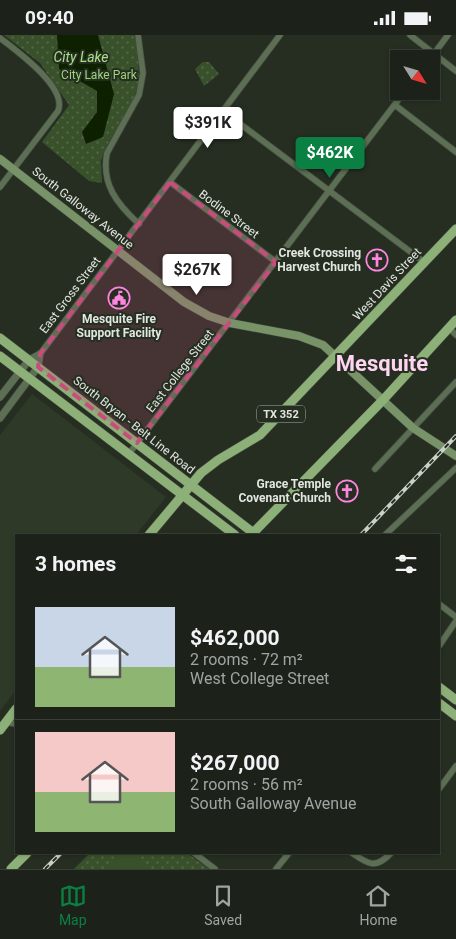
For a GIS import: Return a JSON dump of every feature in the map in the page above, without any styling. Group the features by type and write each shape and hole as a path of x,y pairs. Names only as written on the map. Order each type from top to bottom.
{"main road":[{"name":"South Galloway Avenue","path":"0,159 184,302 209,316 230,323 299,335 323,345 413,428"},
{"name":"West Davis Street","path":"336,357 456,229"},
{"path":"253,534 383,400 456,321"},
{"name":"South Bryan - Belt Line Road","path":"0,337 253,534"},
{"path":"0,356 233,534"},
{"name":"TX 352","path":"150,534 190,485 218,459 260,435 336,357"},
{"path":"413,428 420,428 456,451"},
{"path":"413,428 456,456"},
{"path":"440,688 456,700"},
{"path":"440,704 456,716"},
{"path":"0,730 15,710"},
{"path":"12,869 26,854"}],"street":[{"path":"138,35 143,73 139,95 112,143 105,163 107,183 116,200 139,224"},
{"name":"East Gross Street","path":"38,367 40,354 280,35"},
{"path":"410,35 430,50"},
{"path":"436,50 448,35"},
{"path":"0,38 20,53 45,78 57,94 60,106 0,187"},
{"path":"440,58 456,71"},
{"name":"East College Street","path":"128,455 399,100"},
{"path":"395,105 456,151"},
{"path":"223,111 424,262"},
{"name":"Bodine Street","path":"170,182 276,262"},
{"path":"449,328 456,335"},
{"path":"0,397 28,359 40,354"},
{"path":"0,418 38,367"},
{"path":"375,469 456,382"},
{"path":"386,534 456,468"},
{"path":"440,605 456,617"},
{"path":"440,644 456,621"},
{"path":"6,722 15,724"},
{"path":"440,788 456,766"},
{"path":"195,854 215,869"},
{"path":"276,869 287,854"},
{"path":"354,854 370,865 377,866 384,863 390,854"}],"highlighted area":[{"path":"170,182 276,262 137,443 38,367 40,354"}],"shaded area":[{"path":"32,394 166,497 137,534 15,534 15,691 0,711 0,435"}],"green space":[{"name":"City Lake Park","path":"4,35 137,35 139,79 134,100 107,145 101,160 102,183 89,181 42,142 69,105 40,63"},
{"path":"203,62 209,62 219,74 204,86 195,69"},
{"path":"89,854 188,854 209,869 74,869"},
{"path":"118,854 131,854 151,869 107,869"}],"water":[{"name":"City Lake","path":"57,35 98,35 114,94 103,137 86,144 82,132 97,112 97,91 59,69"}],"railway":[{"path":"362,534 456,436"},
{"path":"45,869 60,854"}],"place":[{"name":"Creek Crossing Harvest Church","path":"377,260"},
{"name":"Mesquite Fire Support Facility","path":"119,298"},
{"name":"Grace Temple Covenant Church","path":"347,491"}],"district":[{"name":"Mesquite","path":"382,363"}]}
